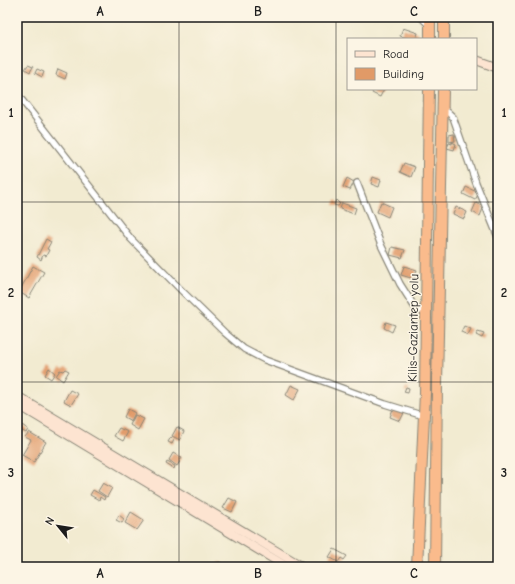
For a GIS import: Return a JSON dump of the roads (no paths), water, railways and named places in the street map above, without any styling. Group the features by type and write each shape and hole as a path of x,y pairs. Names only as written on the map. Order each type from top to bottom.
{"highway":[{"path":"444,17 444,38"},
{"path":"430,21 430,38"},
{"name":"Kilis-Gaziantep yolu","path":"417,567 424,416 429,90"},
{"name":"Kilis-Gaziantep yolu","path":"435,567 443,90"}],"main road":[{"path":"477,60 498,68"},
{"path":"17,396 303,567"},
{"path":"17,404 287,567"}],"street":[{"path":"421,17 430,21"},
{"path":"17,94 131,239 225,333 244,349 265,360 384,404 424,416"},
{"path":"442,107 453,117 476,183 498,237"},
{"path":"357,184 381,245 400,284 414,306 419,310 426,312"}]}
